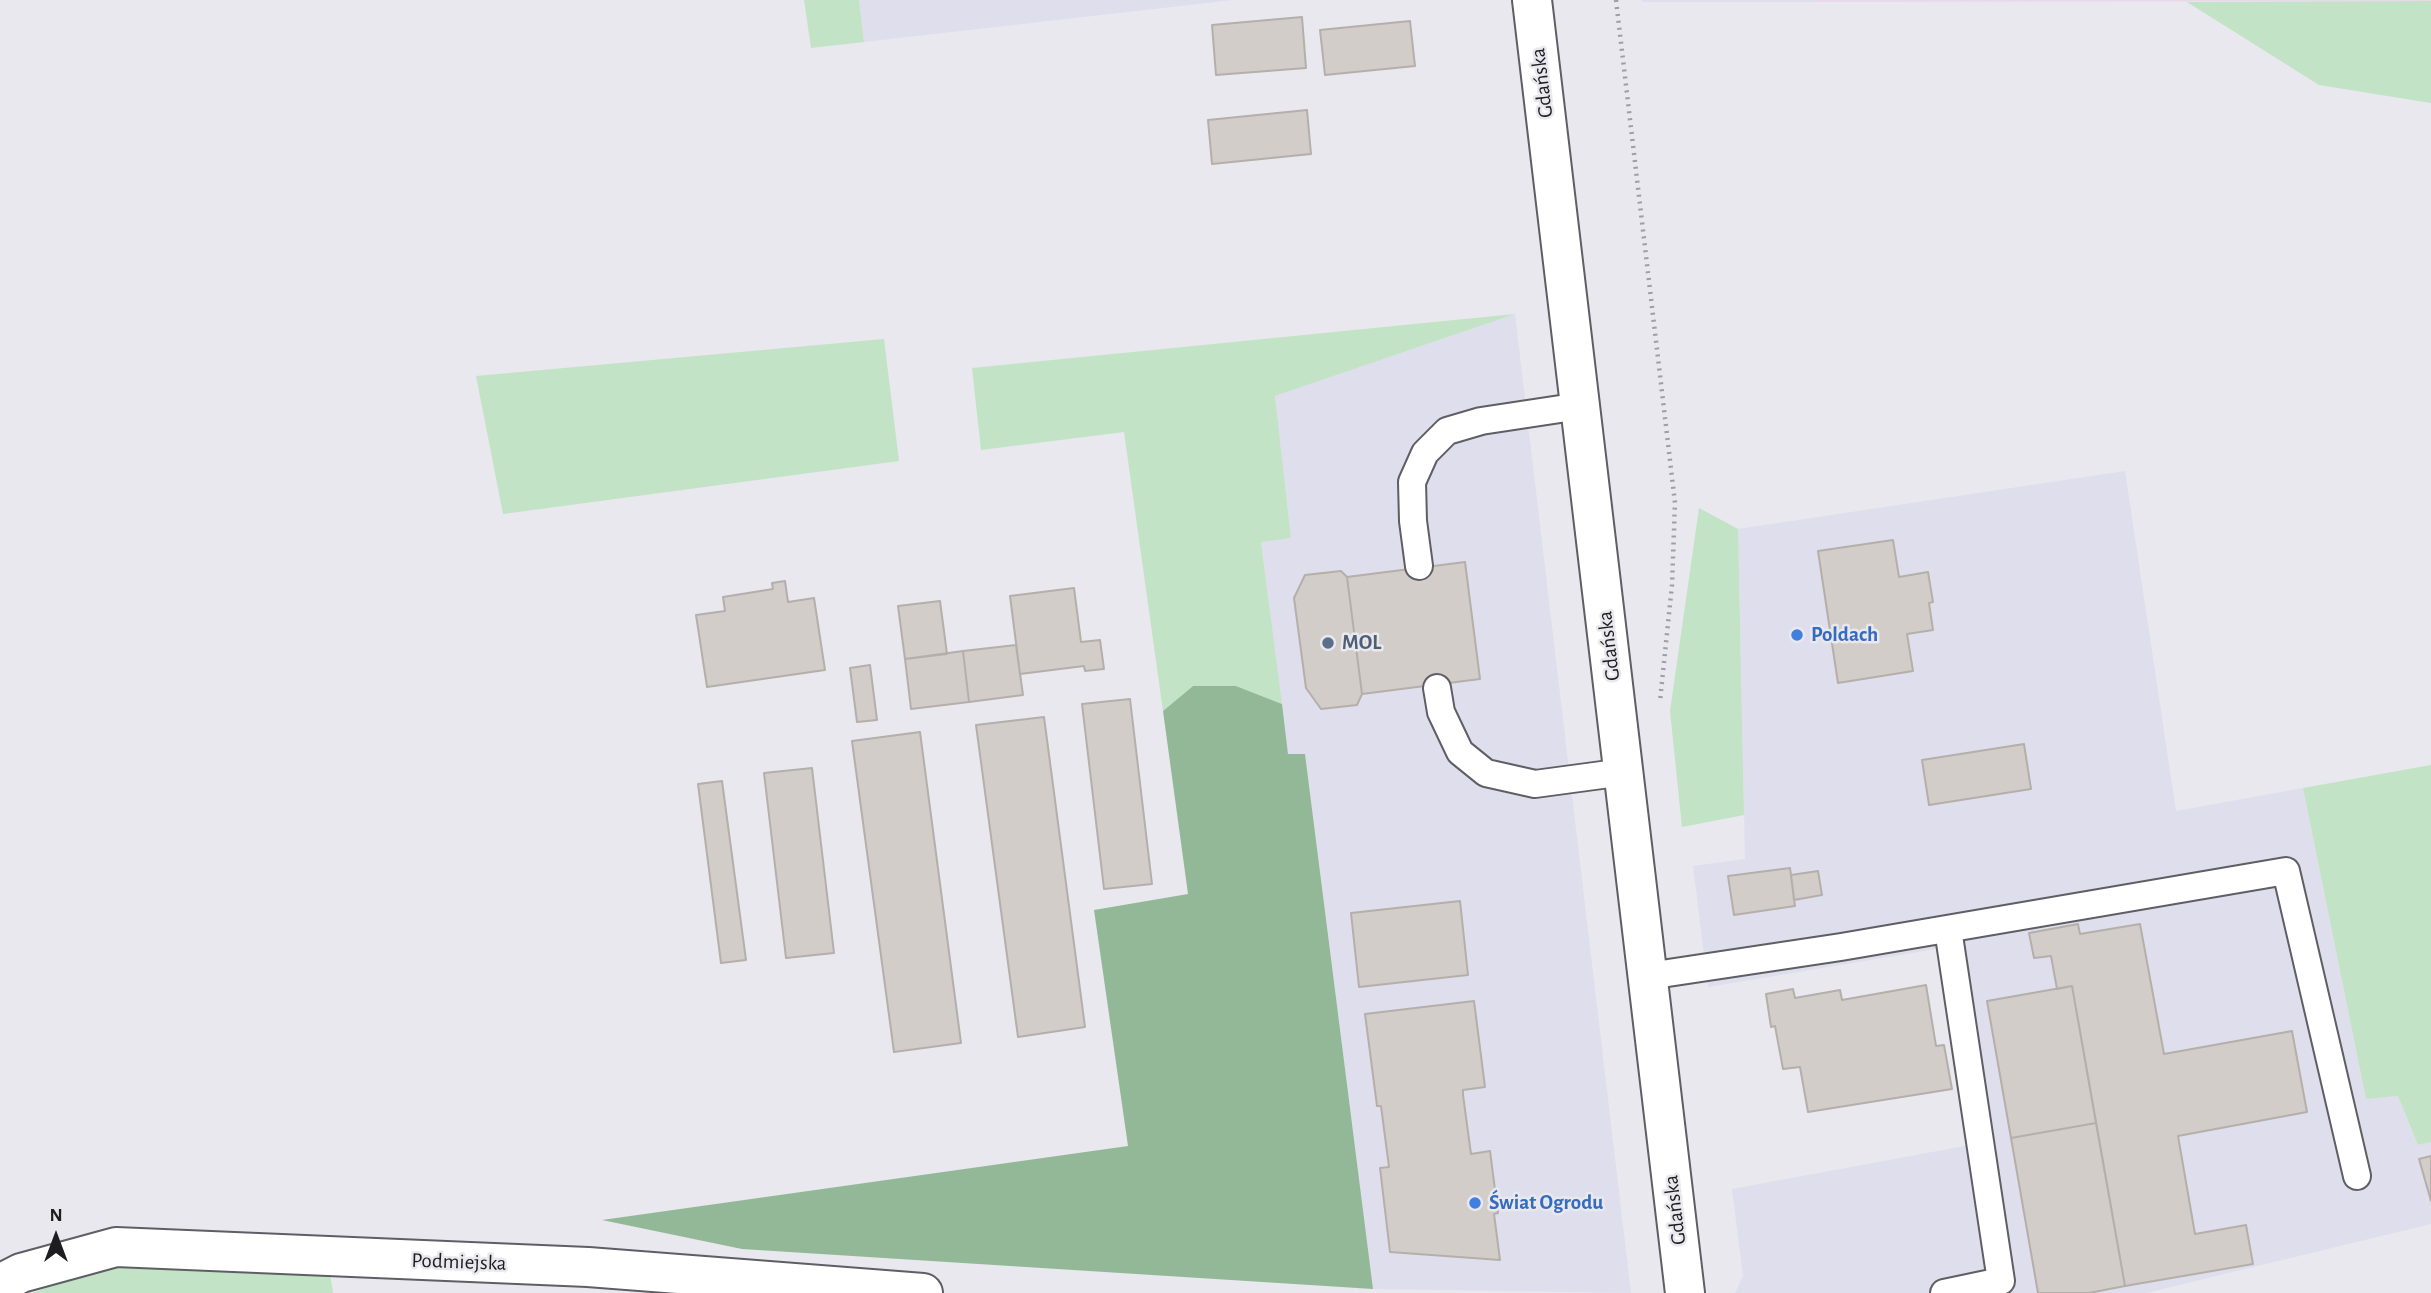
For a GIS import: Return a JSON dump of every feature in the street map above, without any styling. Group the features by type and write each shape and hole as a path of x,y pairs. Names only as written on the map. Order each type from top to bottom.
{"main road":[{"name":"Gdańska","path":"1532,0 1685,1293"},
{"name":"Podmiejska","path":"0,1284 21,1273 116,1247 590,1280 923,1293"}],"lane":[{"path":"1419,566 1413,522 1412,482 1425,453 1447,432 1481,421 1580,406"},
{"path":"1437,688 1441,712 1460,752 1486,773 1535,783 1624,772"},
{"path":"1648,976 1948,929 2286,871 2357,1176"},
{"path":"1944,1293 2001,1281 1948,929"}],"path":[{"path":"1616,0 1673,489 1672,585"}],"shaded area":[{"path":"859,0 1233,0 864,42"},
{"path":"1816,0 1816,2 1642,2"},
{"path":"2431,0 2431,1 1816,2"},
{"path":"1515,314 1631,1293 1373,1289 1305,754 1288,754 1261,541 1291,538 1275,396"},
{"path":"2125,471 2176,811 2303,788 2366,1099 2398,1096 2418,1145 2431,1142 2431,1224 2146,1293 1735,1293 1743,1276 1732,1189 1970,1145 1936,949 1708,987 1693,866 1745,859 1738,529"}],"green space":[{"path":"804,0 859,0 864,42 811,48"},
{"path":"2431,1 2431,103 2319,85 2187,2"},
{"path":"1515,314 1275,396 1291,538 1261,542 1282,704 1236,686 1193,686 1163,711 1124,432 981,450 972,368"},
{"path":"884,339 899,461 503,514 476,376"},
{"path":"1699,508 1738,529 1744,815 1682,827 1670,711"},
{"path":"1193,686 1236,686 1282,704 1288,754 1305,754 1373,1289 742,1249 602,1220 1128,1146 1094,910 1188,894 1163,711"},
{"path":"2431,765 2431,1142 2418,1145 2398,1096 2366,1099 2303,788"},
{"path":"329,1267 333,1293 33,1293 93,1268"}],"building":[{"path":"1302,17 1306,68 1216,75 1212,25"},
{"path":"1410,21 1415,66 1325,75 1320,30"},
{"path":"1307,110 1311,154 1212,164 1208,120"},
{"path":"1893,540 1899,577 1928,572 1933,602 1929,603 1933,630 1907,634 1913,671 1838,683 1818,551"},
{"path":"1465,562 1480,679 1362,694 1347,577"},
{"name":"MOL","path":"1341,571 1347,577 1362,694 1357,705 1321,709 1306,688 1294,598 1305,575"},
{"path":"785,581 788,602 814,598 825,670 707,687 696,615 725,611 723,597 773,589 772,583"},
{"path":"1074,588 1081,642 1100,640 1104,669 1085,671 1084,666 1020,674 1010,596"},
{"path":"940,601 947,654 905,659 898,606"},
{"path":"1016,645 1023,695 969,702 963,651"},
{"path":"963,651 969,702 911,709 905,659"},
{"path":"870,665 877,720 857,722 850,668"},
{"path":"1130,699 1152,884 1104,889 1082,704"},
{"path":"1044,717 1085,1027 1018,1037 976,725"},
{"path":"920,732 961,1043 894,1052 852,741"},
{"path":"2024,744 2031,789 1929,805 1922,760"},
{"path":"812,768 834,953 786,958 764,773"},
{"path":"722,781 746,960 721,963 698,784"},
{"path":"1790,868 1795,906 1734,915 1728,876"},
{"path":"1818,871 1822,895 1794,900 1791,875"},
{"path":"1460,901 1468,975 1359,987 1351,913"},
{"path":"2078,924 2080,934 2140,924 2164,1054 2292,1031 2307,1112 2178,1136 2195,1234 2246,1225 2253,1264 2125,1286 2072,986 2057,989 2051,956 2034,958 2029,933"},
{"path":"1926,985 1936,1046 1944,1045 1952,1089 1808,1112 1800,1067 1783,1069 1775,1026 1771,1027 1766,994 1793,989 1795,998 1840,990 1842,1000"},
{"path":"2072,986 2096,1123 2011,1138 1987,1001"},
{"path":"1474,1001 1485,1087 1463,1090 1463,1095 1471,1154 1490,1151 1498,1213 1494,1214 1500,1260 1390,1252 1380,1168 1389,1167 1381,1106 1377,1106 1365,1014"},
{"path":"2096,1123 2125,1286 2089,1293 2038,1293 2011,1138"},
{"path":"2431,1156 2431,1201 2419,1159"}],"place":[{"name":"Poldach","path":"1797,635"},
{"name":"MOL","path":"1328,643"},
{"name":"Świat Ogrodu","path":"1475,1203"}]}
